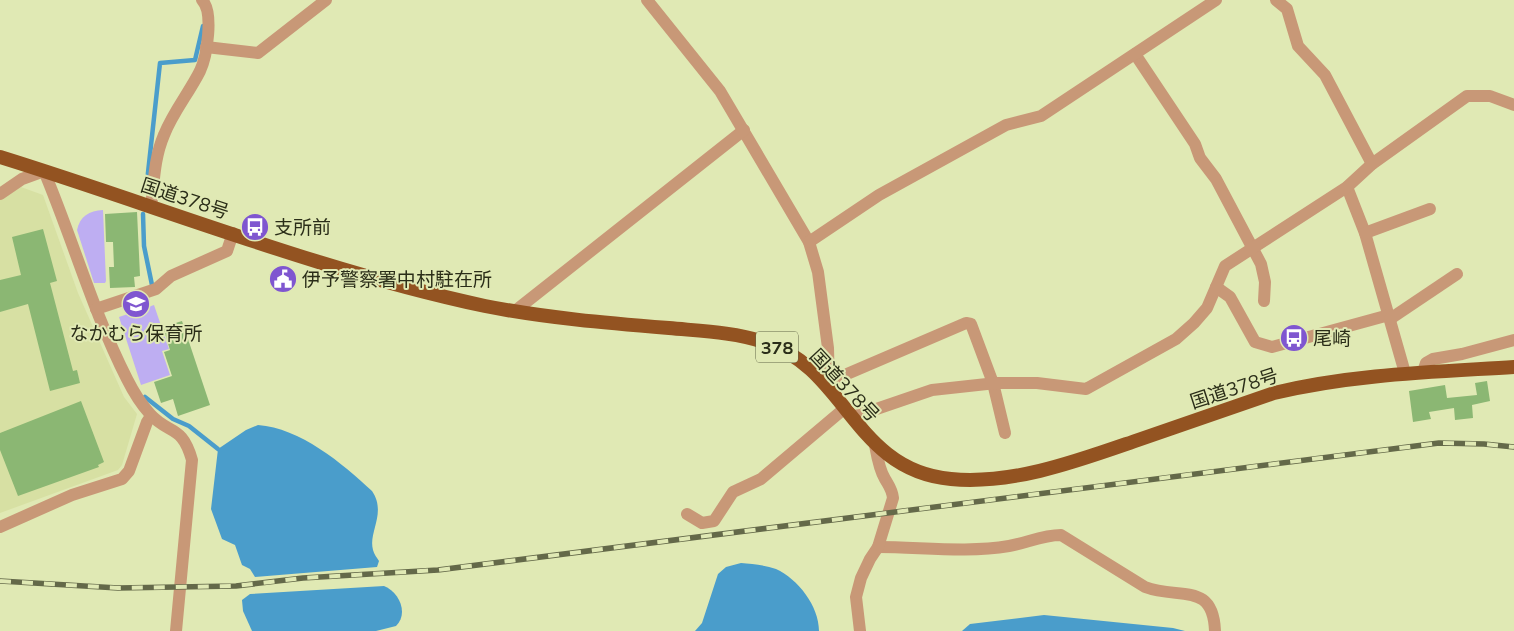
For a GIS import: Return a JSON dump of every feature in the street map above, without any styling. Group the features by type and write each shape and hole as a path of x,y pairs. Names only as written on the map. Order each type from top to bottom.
{"highway":[{"name":"国道378号","path":"0,157 234,234 423,290 515,311 588,321 706,332 762,341 779,348 829,384 875,445 892,459 912,471 930,477 956,480 1024,474 1064,466 1274,393 1334,380 1405,373 1514,367"}],"street":[{"path":"151,207 157,159 163,136 172,116 200,70 206,47 207,5 202,0"},
{"path":"206,47 258,53 326,0"},
{"path":"647,0 700,64 744,130 809,242 818,272 828,348 829,384"},
{"path":"809,242 880,195 1006,124 1041,116 1216,0"},
{"path":"1276,0 1287,9 1298,46 1325,75 1372,164"},
{"path":"1135,54 1195,144 1200,158 1216,179 1263,271 1264,301"},
{"path":"687,514 702,523 714,521 720,515 733,492 761,479 849,412 932,390 993,383 1037,383 1086,388 1176,339 1194,323 1206,308 1225,266 1347,187 1372,164 1467,96 1490,96 1514,105"},
{"path":"515,311 744,130"},
{"path":"0,194 22,179 44,171 96,310 127,379 151,416 183,438 192,460 176,631"},
{"path":"1347,187 1365,233 1405,373"},
{"path":"1365,233 1430,209"},
{"path":"96,310 151,291 171,276 227,251 234,234"},
{"path":"1216,287 1230,297 1255,342 1272,347 1389,317 1457,274"},
{"path":"829,384 840,376 966,323 971,324 993,383 1006,433"},
{"path":"1423,372 1426,363 1434,359 1462,354 1514,340"},
{"path":"0,527 72,496 122,479 129,471 151,416"},
{"path":"860,631 856,597 861,578 878,547 894,498 882,470 875,445"},
{"path":"878,547 986,548 1009,546 1046,535 1061,535 1145,587 1159,592 1194,595 1204,599 1211,608 1215,631"}],"shaded area":[{"path":"21,187 43,195 78,293 124,397 137,414 122,465 118,470 0,513 0,199"},
{"path":"103,210 106,281 105,283 94,283 77,230 80,221 86,215"},
{"path":"154,305 169,349 162,351 170,375 141,385 119,317"}],"water":[{"path":"258,425 274,428 305,440 334,459 372,491 378,507 372,543 373,551 379,561 377,567 255,577 250,569 242,565 235,545 222,539 211,509 218,449 246,430"},
{"path":"741,563 776,569 792,579 806,594 811,603 818,622 819,631 695,631 702,623 718,574 726,567"},
{"path":"384,586 398,598 402,615 396,626 376,631 252,631 243,611 242,600 250,594"},
{"path":"1044,615 1173,628 1185,631 962,631 970,624"}],"building":[{"path":"137,212 140,276 134,277 135,287 110,288 109,267 114,267 113,242 106,242 105,214"},
{"path":"43,229 57,281 50,283 73,371 77,370 80,383 50,391 28,304 0,312 0,280 21,275 12,237"},
{"path":"182,321 210,405 178,416 173,399 161,403 154,382 172,376 164,352 170,350 163,327"},
{"path":"1487,381 1490,401 1472,405 1473,418 1455,420 1454,408 1429,412 1431,419 1413,422 1409,391 1445,385 1447,398 1477,395 1475,383"},
{"path":"81,401 104,462 98,465 99,467 18,496 0,450 0,433"}],"waterway":[{"path":"146,191 160,63 195,60 203,26"},
{"path":"143,214 144,246 152,285"},
{"path":"145,397 173,419 189,426 218,449"}],"railway":[{"path":"0,581 118,588 236,586 303,578 438,570 1439,443 1514,447"}],"place":[{"name":"支所前","path":"255,227"},
{"name":"伊予警察署中村駐在所","path":"283,279"},
{"name":"なかむら保育所","path":"136,304"},
{"name":"尾崎","path":"1294,338"}]}
